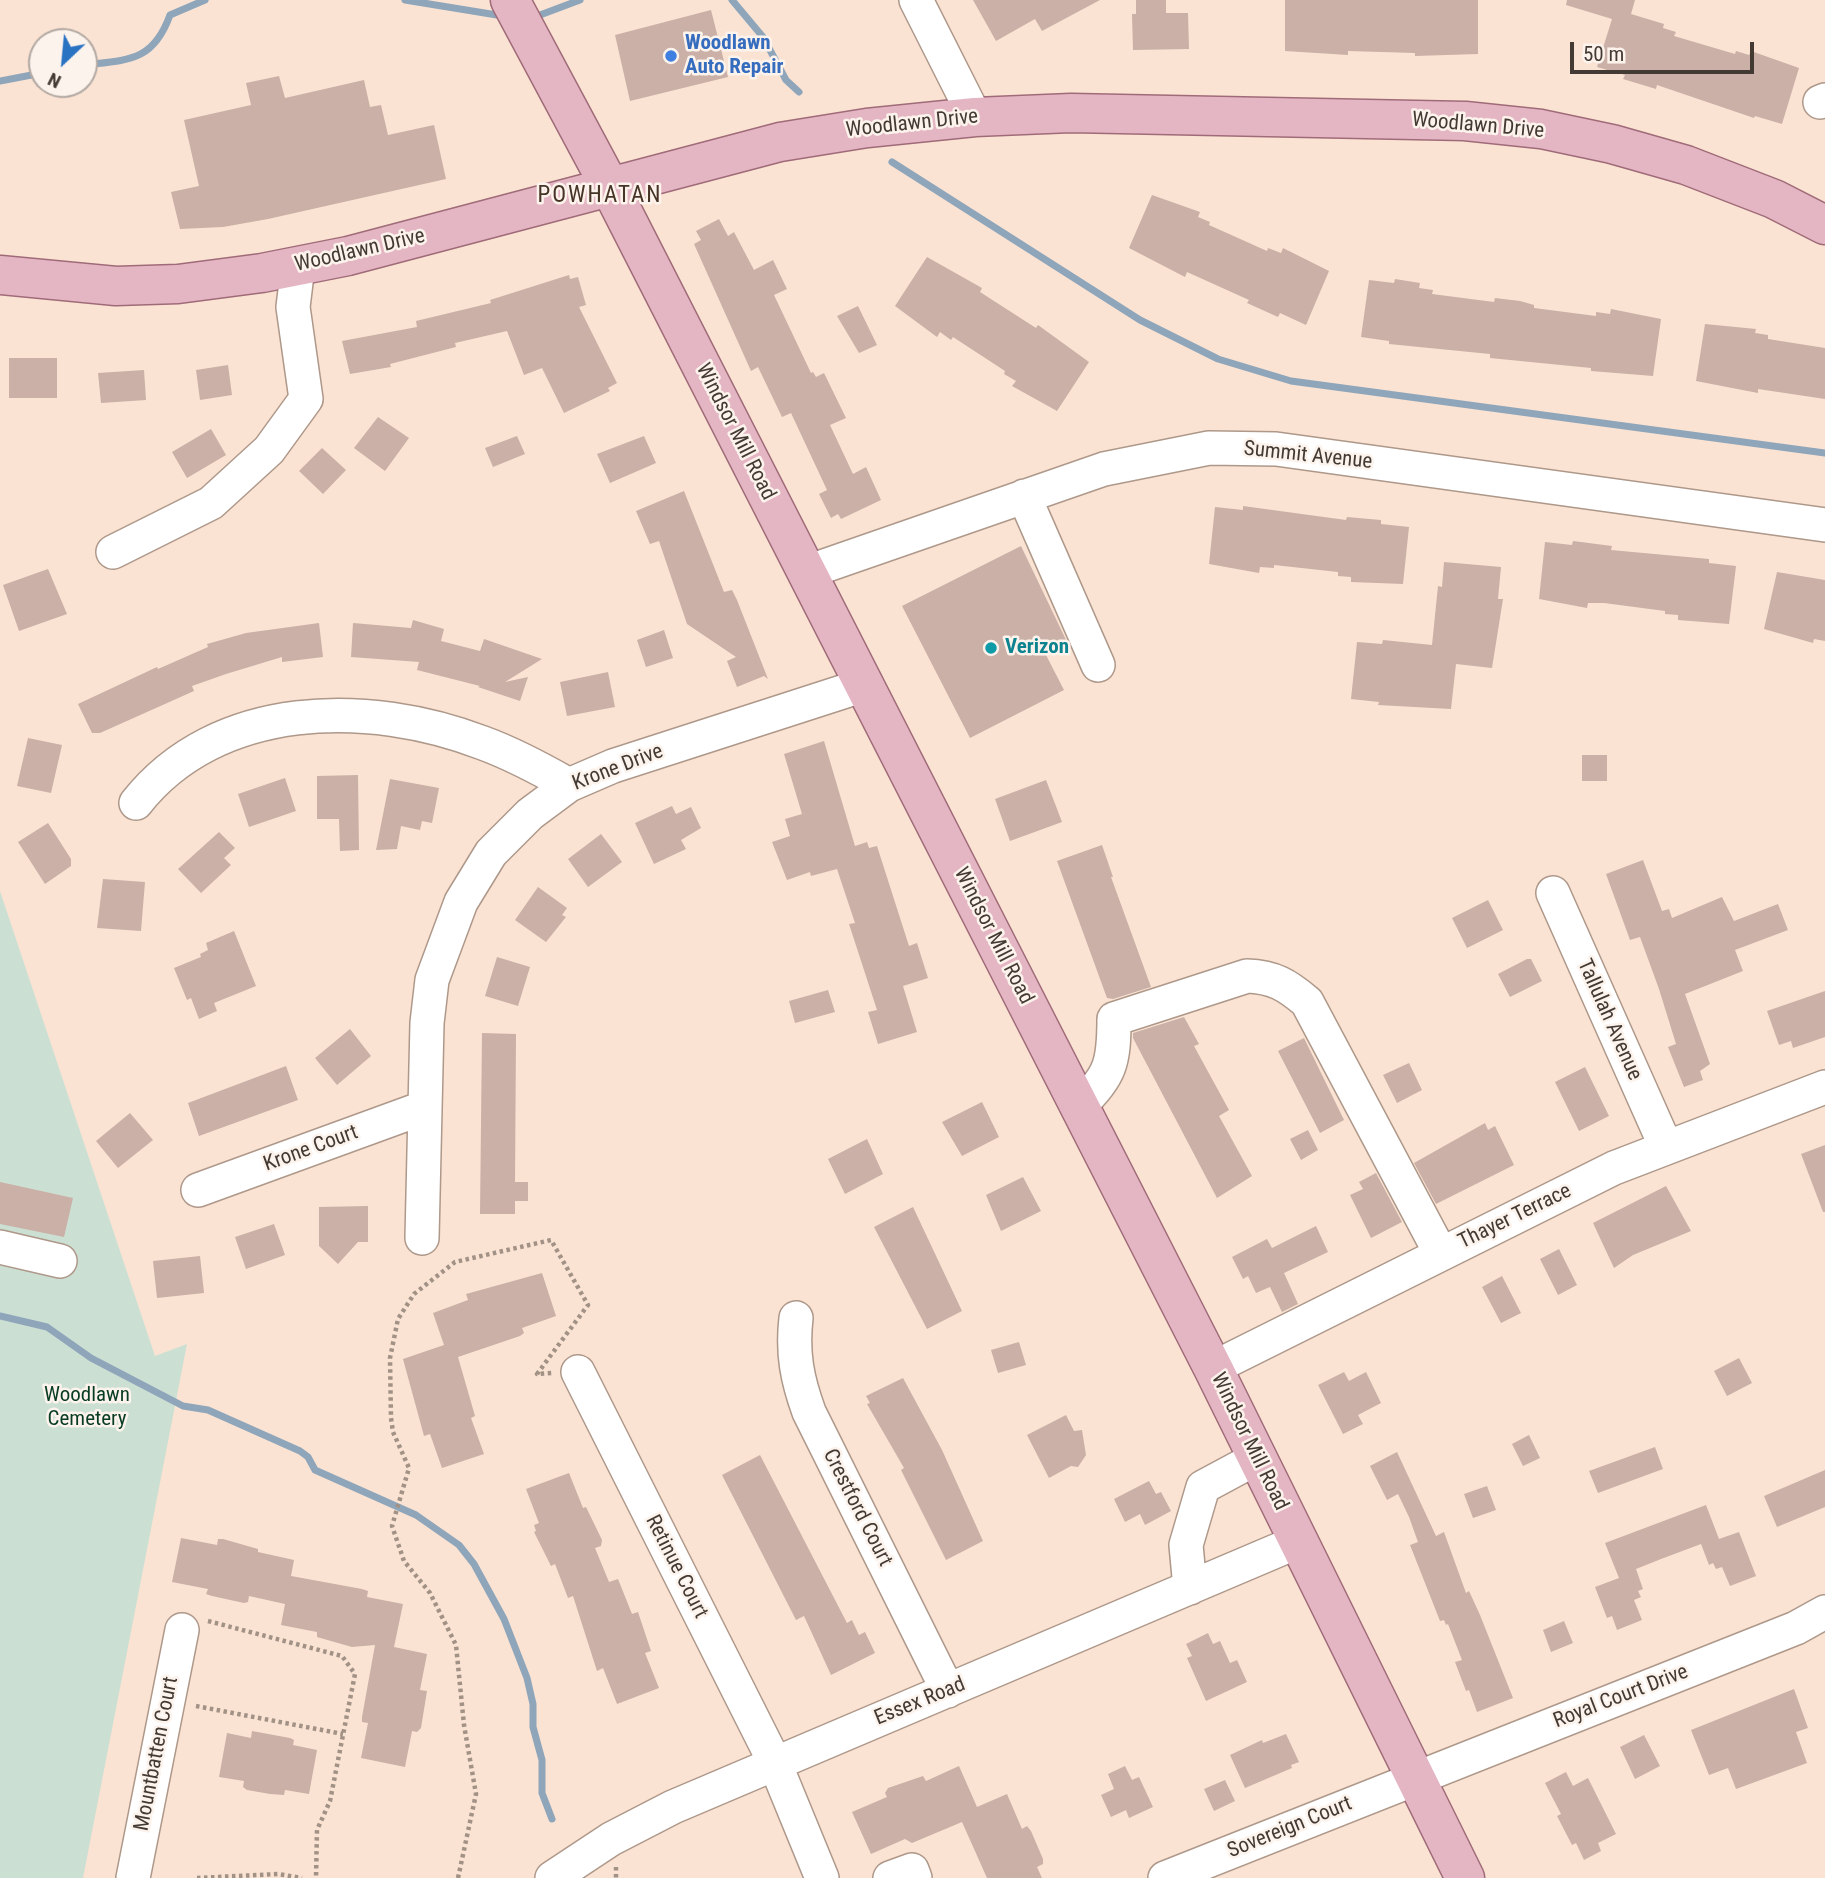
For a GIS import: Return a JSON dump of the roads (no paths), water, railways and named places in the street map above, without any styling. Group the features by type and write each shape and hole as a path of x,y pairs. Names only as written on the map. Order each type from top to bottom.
{"main road":[{"name":"Windsor Mill Road","path":"516,12 610,187 1213,1368 1465,1878"},
{"name":"Woodlawn Drive","path":"0,275 116,286 178,285 348,256 780,142 867,128 975,117 1071,113 1465,121 1541,129 1686,164 1774,199 1825,225"}],"street":[{"path":"916,0 975,117"},
{"path":"113,552 211,503 269,450 306,399 293,307 298,266"},
{"name":"Summit Avenue","path":"807,572 1104,469 1151,457 1209,448 1276,449 1825,525"},
{"path":"1024,496 1098,666"},
{"name":"Krone Drive","path":"422,1238 423,1108 432,980 461,902 491,853 530,814 569,785 613,766 864,685"},
{"path":"136,803 153,780 182,757 216,739 251,726 296,718 338,715 387,719 481,742 524,760 569,785"},
{"name":"Tallulah Avenue","path":"1553,893 1665,1147"},
{"path":"1079,1106 1101,1086 1108,1073 1114,1052 1114,1019 1236,978 1268,977 1286,984 1307,1002 1441,1254"},
{"name":"Thayer Terrace","path":"1213,1368 1614,1168 1825,1087"},
{"name":"Krone Court","path":"198,1190 423,1108"},
{"path":"0,1247 60,1261"},
{"name":"Crestford Court","path":"796,1318 792,1350 797,1381 808,1412 948,1691"},
{"name":"Retinue Court","path":"578,1372 774,1761 822,1878"},
{"path":"1191,1588 1186,1545 1203,1487 1256,1458"},
{"name":"Essex Road","path":"552,1878 611,1839 774,1761 948,1691 1297,1542"},
{"name":"Royal Court Drive","path":"1414,1779 1796,1628 1825,1612"},
{"name":"Mountbatten Court","path":"133,1878 182,1630"},
{"name":"Sovereign Court","path":"1165,1878 1414,1779"},
{"path":"890,1878 912,1870 915,1878"}],"waterway":[{"path":"98,64 137,56 156,42 170,15 205,0"},
{"path":"405,0 503,16"},
{"path":"532,18 580,0"},
{"path":"732,0 763,37 786,80 799,92"},
{"path":"0,81 28,76"},
{"path":"892,162 1140,320 1218,359 1291,381 1825,453"},
{"path":"0,1316 47,1327 91,1358 183,1406 208,1410 300,1451 308,1457 315,1470 416,1515 459,1545 474,1564 504,1619 527,1678 533,1704 533,1727 542,1760 542,1793 552,1819"}],"place":[{"name":"Woodlawn Auto Repair","path":"671,56"},
{"name":"Verizon","path":"991,648"}],"district":[{"name":"POWHATAN","path":"600,196"}],"park label":[{"name":"Woodlawn Cemetery","path":"87,1408"}]}
